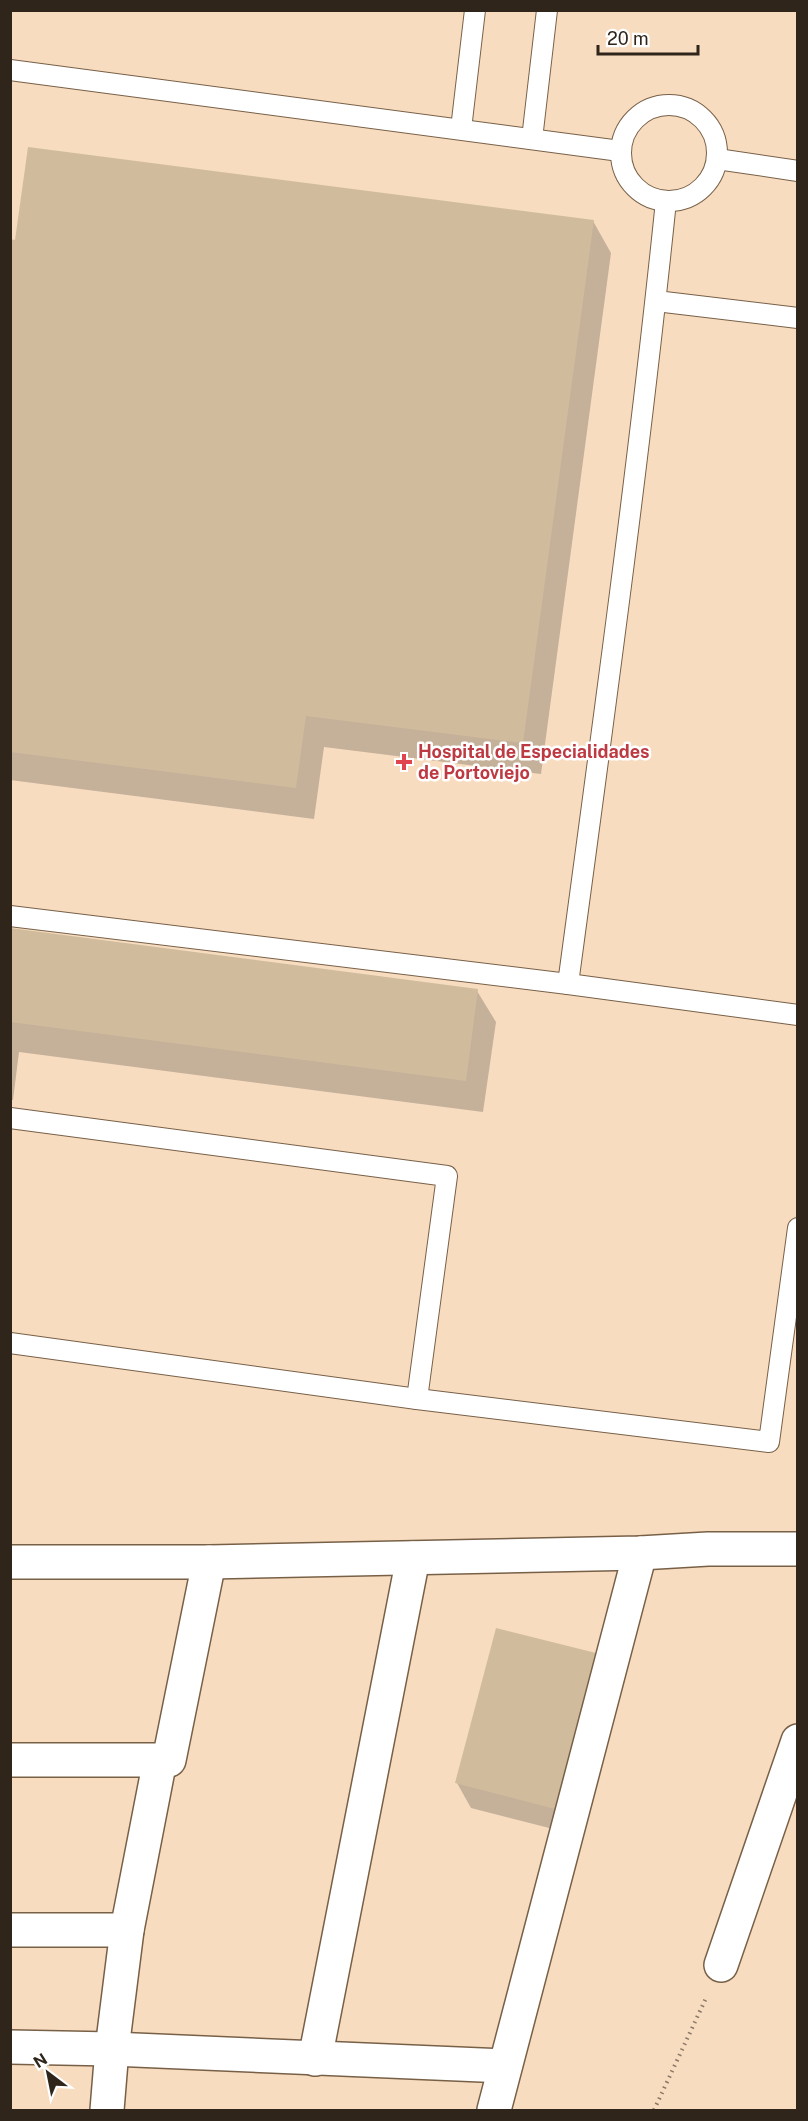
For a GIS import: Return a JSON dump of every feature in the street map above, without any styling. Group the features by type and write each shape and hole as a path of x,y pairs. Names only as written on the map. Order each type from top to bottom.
{"street":[{"path":"10,1562 209,1562 640,1553 708,1549 798,1549"},
{"path":"494,2110 640,1553"},
{"path":"315,2059 413,1558"},
{"path":"10,1760 169,1760 209,1562"},
{"path":"721,1965 798,1741"},
{"path":"106,2110 127,1930 160,1760"},
{"path":"10,1930 127,1930"},
{"path":"10,2048 112,2049 505,2066"}],"lane":[{"path":"461,129 475,10"},
{"path":"532,139 547,10"},
{"path":"10,70 620,151"},
{"path":"673,104 688,108 702,117 717,143 717,159 713,173 694,195 680,200 666,201 651,198 638,191 628,180 622,166 620,151 623,136 631,122 643,112 657,105 673,104"},
{"path":"717,159 798,171"},
{"path":"568,984 611,664 656,301 666,201"},
{"path":"656,301 798,318"},
{"path":"10,916 568,984 798,1015"},
{"path":"10,1118 447,1176 417,1399"},
{"path":"10,1343 417,1399 769,1442 798,1228"}],"path":[{"path":"654,2110 721,1965"}],"building":[{"path":"28,147 594,220 523,743 306,716 296,788 10,752 10,239 15,240"},
{"path":"10,928 478,989 466,1081 10,1022"},
{"path":"496,1628 596,1653 555,1809 455,1783"}],"place":[{"name":"Hospital de Especialidades de Portoviejo","path":"404,762"}]}
